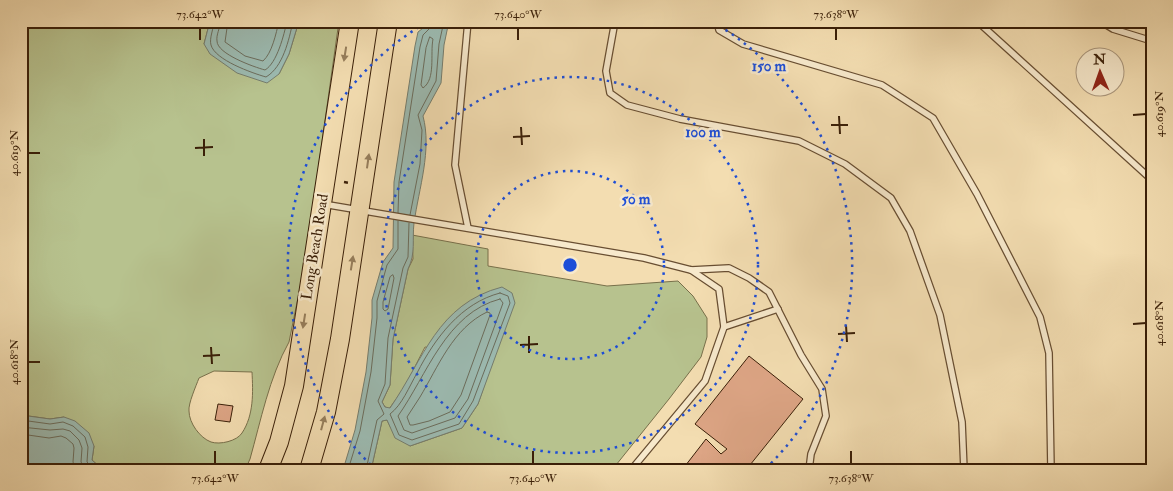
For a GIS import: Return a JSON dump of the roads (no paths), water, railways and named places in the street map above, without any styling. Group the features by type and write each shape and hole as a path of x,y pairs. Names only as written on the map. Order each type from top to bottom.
{"main road":[{"name":"Long Beach Road","path":"268,470 279,442 294,386 350,21"},
{"path":"309,470 326,412 340,338 388,21"}],"lane":[{"path":"468,21 455,165 468,228"},
{"path":"616,21 606,71 610,93 627,105 680,119 799,141 845,164 891,198 910,231 940,316 962,422 964,470"},
{"path":"717,21 719,30 743,44 882,85 933,118 977,194 1040,317 1049,353 1051,470"},
{"path":"977,21 1152,180"},
{"path":"1100,21 1113,29 1152,41"},
{"path":"322,203 644,258 691,270 729,268 749,278 769,292 801,354 822,389 826,416 811,454 809,470"},
{"path":"631,470 705,381 724,327 719,289 691,270"},
{"path":"724,327 778,309"}],"water":[{"path":"210,21 299,21 289,54 279,74 267,83 237,73 210,54 204,44"},
{"path":"432,21 449,21 444,45 441,83 423,116 426,142 424,169 414,223 412,257 393,339 390,385 382,402 385,407 390,408 434,336 462,306 480,295 502,287 512,293 515,303 478,404 462,428 410,446 395,438 387,420 382,421 371,470 343,470 355,430 366,372 372,300 383,262 393,248 394,182 415,46 418,32"},
{"path":"21,415 50,419 64,417 75,421 89,433 94,446 92,460 103,470 21,470"}]}
